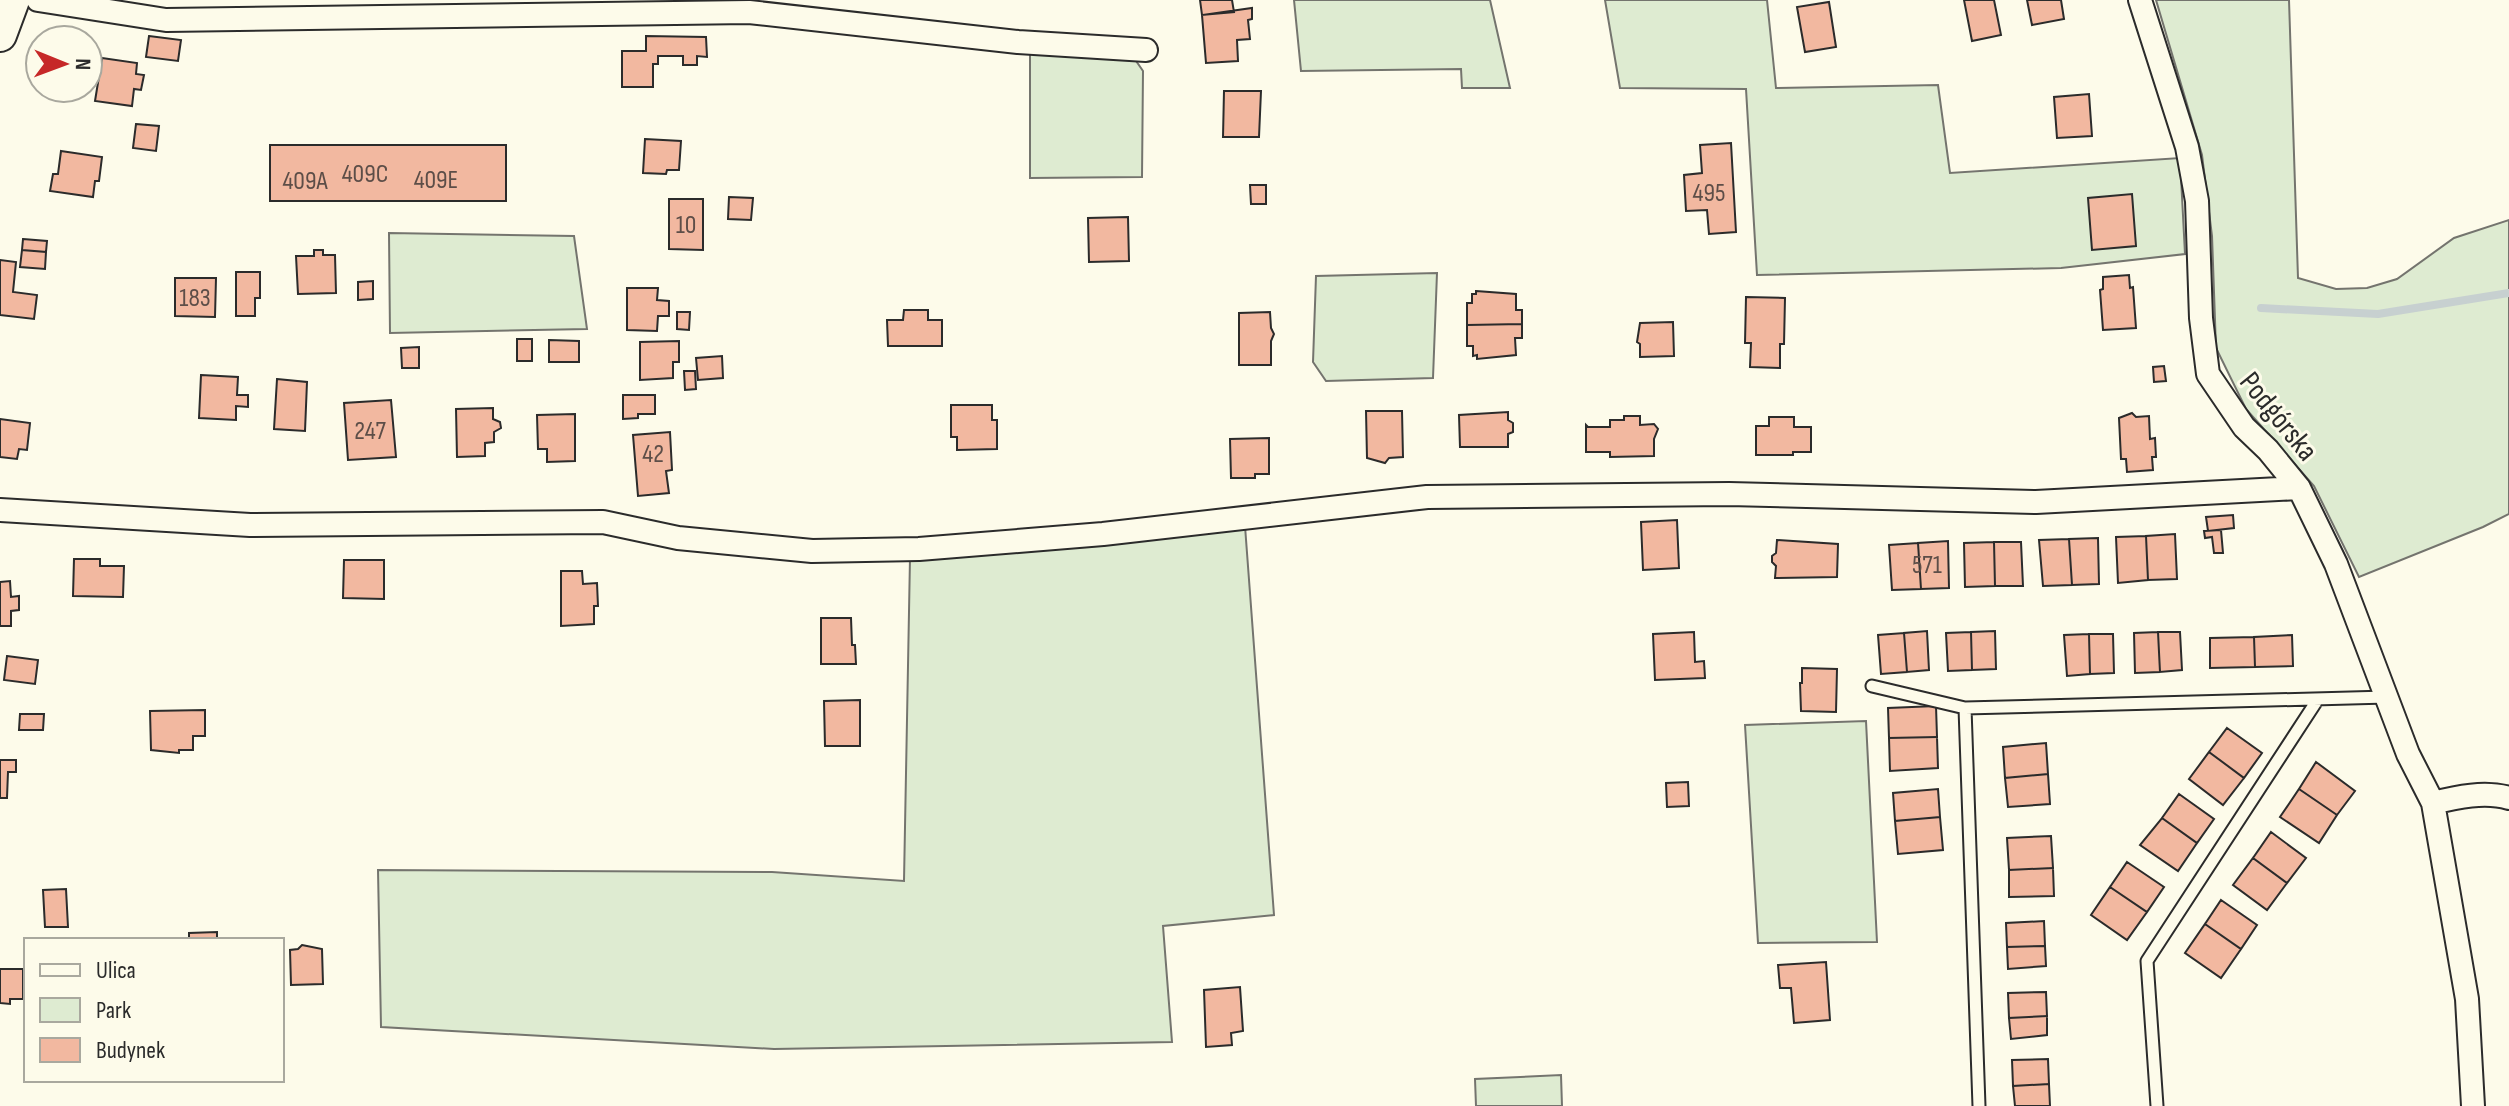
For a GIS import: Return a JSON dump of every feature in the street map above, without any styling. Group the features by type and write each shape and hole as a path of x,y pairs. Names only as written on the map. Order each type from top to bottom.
{"street":[{"path":"0,35 13,0"},
{"path":"38,0 166,20 749,12 1018,42 1146,50"},
{"name":"Podgórska","path":"2140,0 2187,147 2194,188 2201,318 2208,374 2244,427 2268,450 2299,488 2336,564 2408,754 2433,803 2467,999 2473,1106"},
{"path":"0,510 250,525 603,522 678,538 812,551 919,549 1103,534 1427,497 1729,494 2036,502 2299,488"},
{"path":"2433,803 2460,796 2501,795 2509,798"}],"lane":[{"path":"1872,686 1965,708 2387,697"},
{"path":"2157,1106 2147,961 2318,699"},
{"path":"1965,708 1979,1106"}],"green space":[{"path":"1294,0 1490,0 1510,88 1462,88 1461,69 1301,71"},
{"path":"1605,0 1767,0 1776,88 1938,85 1950,173 2180,158 2185,254 2061,268 1757,275 1746,89 1620,88"},
{"path":"2156,0 2289,0 2298,278 2336,289 2367,288 2397,279 2454,238 2509,220 2509,514 2359,577 2314,486 2246,409 2216,348 2212,236 2202,155"},
{"path":"1030,51 1134,58 1143,71 1142,177 1030,178"},
{"path":"389,233 574,236 587,329 390,333"},
{"path":"1437,273 1433,378 1326,381 1313,362 1316,276"},
{"path":"1245,526 1274,915 1163,926 1172,1042 774,1049 381,1027 378,870 772,872 904,881 910,558"},
{"path":"1866,721 1877,942 1758,943 1745,725"},
{"path":"1561,1075 1562,1106 1476,1106 1475,1079"}],"building":[{"path":"1200,0 1232,0 1234,12 1202,15"},
{"path":"1964,0 1994,0 2001,35 1972,41"},
{"path":"2027,0 2061,0 2064,19 2032,25"},
{"path":"1829,2 1836,47 1805,52 1797,7"},
{"path":"1252,8 1252,19 1248,20 1250,39 1237,40 1238,61 1206,63 1202,15"},
{"path":"149,36 181,40 178,61 146,57"},
{"path":"646,36 706,37 707,57 697,56 697,65 683,65 683,56 658,56 658,64 653,64 653,87 622,87 622,51 646,51"},
{"path":"104,58 137,63 136,74 144,75 141,90 134,89 132,106 104,102"},
{"path":"1224,91 1261,91 1259,137 1223,137"},
{"path":"2089,94 2092,136 2057,138 2054,97"},
{"path":"136,124 159,126 156,151 133,148"},
{"path":"645,139 681,141 679,170 667,170 666,174 643,173"},
{"path":"1731,143 1736,232 1709,234 1707,210 1686,211 1684,175 1702,173 1700,145"},
{"path":"270,145 506,145 506,201 270,201"},
{"path":"61,151 102,157 93,197 50,191 53,174 58,174"},
{"path":"1250,185 1266,185 1266,204 1251,204"},
{"path":"2132,194 2136,246 2092,250 2088,198"},
{"path":"729,197 753,198 751,220 728,219"},
{"path":"669,199 703,199 703,250 669,249"},
{"path":"1128,217 1129,261 1089,262 1088,218"},
{"path":"23,239 47,241 46,252 22,250"},
{"path":"22,250 46,252 45,269 20,267"},
{"path":"314,250 323,250 323,255 335,255 336,293 298,294 296,256 314,256"},
{"path":"0,260 16,262 13,292 37,295 34,319 0,315"},
{"path":"236,272 260,272 260,298 255,298 255,316 236,316"},
{"path":"2129,275 2136,328 2103,330 2100,290 2103,289 2103,277"},
{"path":"175,278 216,278 215,317 175,316"},
{"path":"373,281 373,299 358,300 358,282"},
{"path":"627,288 658,288 657,300 669,301 669,316 658,316 657,331 627,330"},
{"path":"1476,291 1516,294 1516,310 1522,310 1522,324 1467,325 1467,303 1472,303 1472,294"},
{"path":"1746,297 1785,298 1780,368 1750,367 1751,343 1745,343"},
{"path":"904,310 928,310 928,320 942,320 942,346 888,346 887,320 903,320"},
{"path":"677,312 690,312 689,330 677,329"},
{"path":"1270,312 1274,334 1271,365 1239,365 1239,313"},
{"path":"1673,322 1674,356 1640,357 1640,344 1637,342 1640,323"},
{"path":"1522,324 1522,338 1515,338 1516,355 1477,359 1477,355 1473,356 1473,346 1467,346 1467,325"},
{"path":"517,339 532,339 532,361 517,361"},
{"path":"549,340 579,341 579,362 549,362"},
{"path":"679,341 679,362 673,362 673,378 640,380 640,342"},
{"path":"419,347 419,368 402,368 401,348"},
{"path":"722,356 723,378 698,380 696,358"},
{"path":"2164,366 2166,381 2154,382 2153,367"},
{"path":"684,371 695,371 696,389 685,390"},
{"path":"201,375 238,377 237,395 248,395 248,407 236,406 236,420 199,418"},
{"path":"277,379 307,382 305,431 274,429"},
{"path":"623,395 655,395 655,414 638,414 638,418 623,419"},
{"path":"391,400 396,457 348,460 344,403"},
{"path":"951,405 992,405 992,420 997,420 997,449 957,450 957,437 951,437"},
{"path":"493,408 493,419 500,422 501,428 494,432 494,442 485,443 485,456 457,457 456,409"},
{"path":"1366,411 1402,411 1403,457 1389,458 1385,463 1367,458"},
{"path":"1508,412 1513,432 1508,434 1508,447 1460,447 1459,415"},
{"path":"2132,413 2136,417 2149,416 2150,439 2155,438 2153,470 2127,472 2126,459 2121,459 2119,418"},
{"path":"575,414 575,461 547,462 547,449 538,449 537,415"},
{"path":"1624,416 1640,416 1640,425 1654,424 1658,429 1654,439 1654,456 1610,457 1610,452 1586,452 1586,425 1610,427 1610,420 1624,420"},
{"path":"1769,417 1794,417 1794,427 1811,427 1811,452 1756,455 1756,426 1769,426"},
{"path":"0,419 30,423 27,450 19,449 17,459 0,457"},
{"path":"670,432 672,470 666,471 669,493 638,496 633,435"},
{"path":"1269,438 1269,474 1255,474 1255,478 1231,478 1230,439"},
{"path":"2233,515 2234,528 2208,531 2206,517"},
{"path":"1677,520 1679,568 1643,570 1641,522"},
{"path":"2221,530 2223,553 2214,553 2212,537 2205,538 2204,531"},
{"path":"2175,534 2177,579 2148,580 2146,536"},
{"path":"2146,536 2148,580 2118,583 2116,537"},
{"path":"2098,538 2099,584 2072,585 2069,539"},
{"path":"2069,539 2072,585 2043,586 2039,540"},
{"path":"1777,540 1838,544 1837,577 1775,578 1776,566 1772,556 1776,553"},
{"path":"1948,541 1949,588 1921,589 1918,543"},
{"path":"1994,542 2021,542 2023,586 1995,586"},
{"path":"1994,542 1995,586 1965,587 1964,543"},
{"path":"1918,543 1921,589 1892,590 1889,545"},
{"path":"74,559 100,559 100,566 124,566 123,597 73,596"},
{"path":"344,560 384,560 384,599 343,598"},
{"path":"561,571 582,571 583,584 597,583 598,606 594,606 594,624 561,626"},
{"path":"10,581 11,597 19,596 19,610 11,611 11,626 0,626 0,582"},
{"path":"821,618 851,618 856,664 821,664"},
{"path":"1927,631 1929,670 1907,672 1904,633"},
{"path":"1995,631 1996,669 1972,670 1971,632"},
{"path":"1694,632 1695,662 1704,661 1705,678 1655,680 1653,634"},
{"path":"1971,632 1972,670 1948,671 1946,633"},
{"path":"2158,632 2180,632 2182,670 2160,672"},
{"path":"2158,632 2160,672 2135,673 2134,633"},
{"path":"1904,633 1907,672 1881,674 1878,635"},
{"path":"2089,634 2113,634 2114,673 2090,674"},
{"path":"2089,634 2090,674 2067,676 2064,635"},
{"path":"2292,635 2293,666 2255,667 2254,637"},
{"path":"2254,637 2255,667 2210,668 2210,638"},
{"path":"7,656 38,660 35,684 4,680"},
{"path":"1802,668 1837,669 1836,712 1801,711"},
{"path":"860,700 860,746 825,746 824,701"},
{"path":"1936,706 1937,737 1889,738 1888,708"},
{"path":"205,710 205,736 193,736 193,750 179,750 179,753 151,750 150,711"},
{"path":"20,714 44,714 43,730 19,730"},
{"path":"2227,728 2262,753 2244,778 2209,752"},
{"path":"1937,737 1938,768 1890,771 1889,738"},
{"path":"2046,743 2048,774 2005,778 2003,747"},
{"path":"2209,752 2244,778 2223,805 2189,779"},
{"path":"0,760 16,760 16,772 8,772 7,798 0,798"},
{"path":"2316,762 2355,791 2337,815 2299,789"},
{"path":"2048,774 2050,804 2008,807 2005,778"},
{"path":"1688,782 1689,806 1667,807 1666,783"},
{"path":"1938,789 1940,817 1895,821 1893,793"},
{"path":"2299,789 2337,815 2319,843 2280,817"},
{"path":"2179,794 2214,819 2197,843 2162,818"},
{"path":"1940,817 1943,850 1898,854 1895,821"},
{"path":"2162,818 2197,843 2178,871 2140,845"},
{"path":"2271,832 2306,858 2287,883 2253,858"},
{"path":"2051,836 2053,868 2009,870 2007,838"},
{"path":"2253,858 2287,883 2267,910 2233,885"},
{"path":"2127,862 2164,887 2147,912 2110,887"},
{"path":"2053,868 2054,896 2009,897 2009,870"},
{"path":"2110,887 2147,912 2127,940 2091,915"},
{"path":"66,889 68,927 45,927 43,890"},
{"path":"2221,900 2257,925 2241,949 2205,924"},
{"path":"2044,921 2045,946 2007,947 2006,923"},
{"path":"2205,924 2241,949 2221,978 2185,953"},
{"path":"217,932 217,938 189,938 189,933"},
{"path":"302,945 322,949 323,984 291,985 290,950"},
{"path":"2045,946 2046,966 2008,969 2007,947"},
{"path":"1826,962 1830,1020 1794,1023 1791,988 1780,988 1778,965"},
{"path":"0,969 23,969 23,999 10,999 10,1004 0,1003"},
{"path":"1240,987 1243,1031 1231,1033 1232,1045 1206,1047 1204,990"},
{"path":"2046,992 2047,1016 2009,1018 2008,993"},
{"path":"2047,1016 2047,1035 2011,1039 2009,1018"},
{"path":"2048,1059 2049,1084 2013,1086 2012,1060"},
{"path":"2049,1084 2050,1106 2015,1106 2013,1086"}],"waterway":[{"path":"2261,308 2378,314 2509,293"}]}
